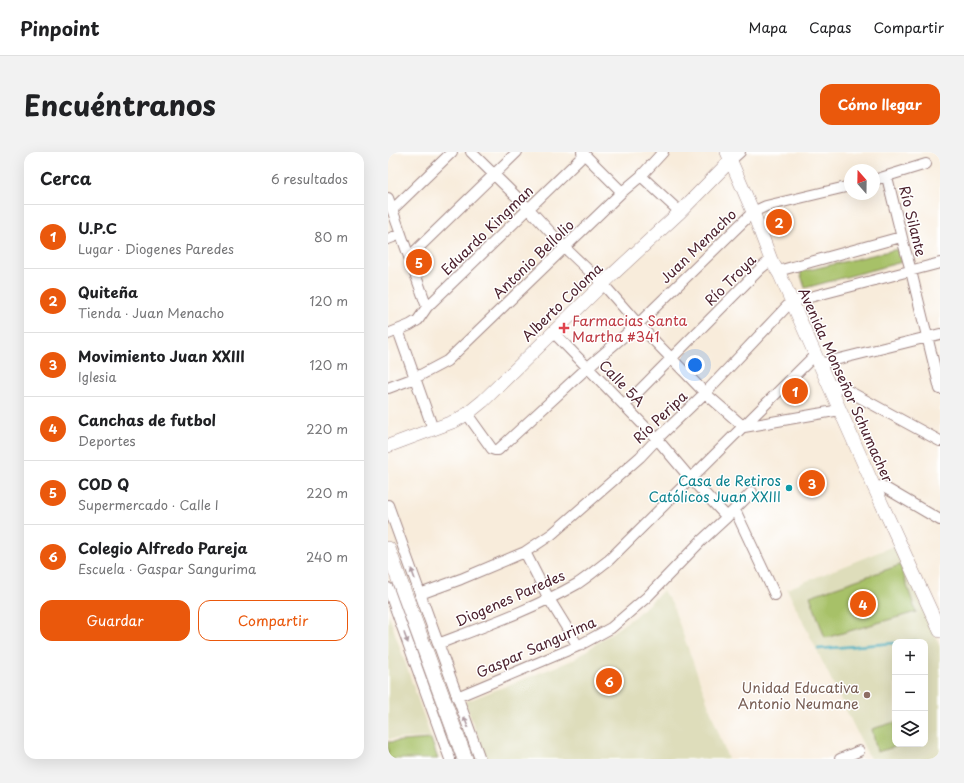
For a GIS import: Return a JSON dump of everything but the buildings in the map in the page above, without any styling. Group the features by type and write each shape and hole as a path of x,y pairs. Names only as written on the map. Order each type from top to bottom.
{"main road":[{"path":"388,549 465,759"}],"street":[{"path":"392,210 452,152"},
{"path":"471,152 529,209 565,248 603,284 638,324 705,393 744,427 840,410"},
{"path":"410,256 517,152"},
{"path":"583,153 622,192"},
{"name":"Eduardo Kingman","path":"393,332 418,320 427,307 529,209 583,153"},
{"name":"Antonio Bellolio","path":"388,388 415,378 446,361 622,192 641,176 656,154"},
{"name":"Alberto Coloma","path":"388,446 455,421 484,401 553,332 680,212 732,155"},
{"name":"Avenida Monseñor Schumacher","path":"732,155 771,260 778,271 827,383 940,631"},
{"path":"880,179 926,164"},
{"path":"641,176 680,212"},
{"name":"Río Silante","path":"887,177 940,389"},
{"name":"Juan Menacho","path":"467,414 492,448 498,450 588,367 638,324 753,212 766,206 844,187"},
{"path":"388,198 427,307"},
{"path":"388,238 401,234"},
{"name":"Río Troya","path":"778,271 901,237"},
{"name":"Río Troya","path":"625,406 761,268 771,260"},
{"path":"791,302 940,263"},
{"name":"Río Peripa","path":"420,594 461,579 525,552 552,534 640,457 657,438 705,393 791,302"},
{"path":"393,332 415,378 433,429"},
{"name":"Calle 5A","path":"553,332 657,438 690,478 731,513"},
{"path":"817,359 940,334"},
{"name":"Diogenes Paredes","path":"438,644 508,617 549,599 578,583 609,560 690,478 744,427 753,415 817,359"},
{"path":"827,383 840,386 940,441"},
{"path":"874,487 882,486 940,520"},
{"path":"752,492 731,513 775,594"},
{"path":"388,506 480,759"},
{"name":"Gaspar Sangurima","path":"457,697 578,646 611,628 647,597 701,541 731,513"},
{"path":"525,552 549,599 578,646"},
{"path":"388,588 450,759"},
{"path":"840,759 858,751"}],"shaded area":[{"name":"Unidad Educativa Antonio Neumane","path":"896,545 940,647 940,759 870,759 787,589"},
{"path":"663,591 672,604 728,759 486,759 465,702 573,660 634,617"},
{"path":"388,613 431,738 388,739"}],"green space":[{"path":"898,249 902,262 805,288 800,272"},
{"path":"900,565 916,612 825,638 810,596"},
{"path":"892,723 892,747 894,747 877,752 872,729"},
{"path":"431,739 438,759 388,759 388,742"}],"waterway":[{"path":"818,649 892,643"}],"place":[{"name":"Quiteña","path":"779,222"},
{"name":"COD Q","path":"419,262"},
{"name":"Farmacias Santa Martha #341","path":"564,328"},
{"name":"U.P.C","path":"795,391"},
{"name":"Movimiento Juan XXIII","path":"812,483"},
{"name":"Casa de Retiros Católicos Juan XXIII","path":"789,488"},
{"name":"Canchas de futbol","path":"863,604"},
{"name":"Colegio Alfredo Pareja","path":"609,681"},
{"name":"Unidad Educativa Antonio Neumane","path":"867,695"}]}
